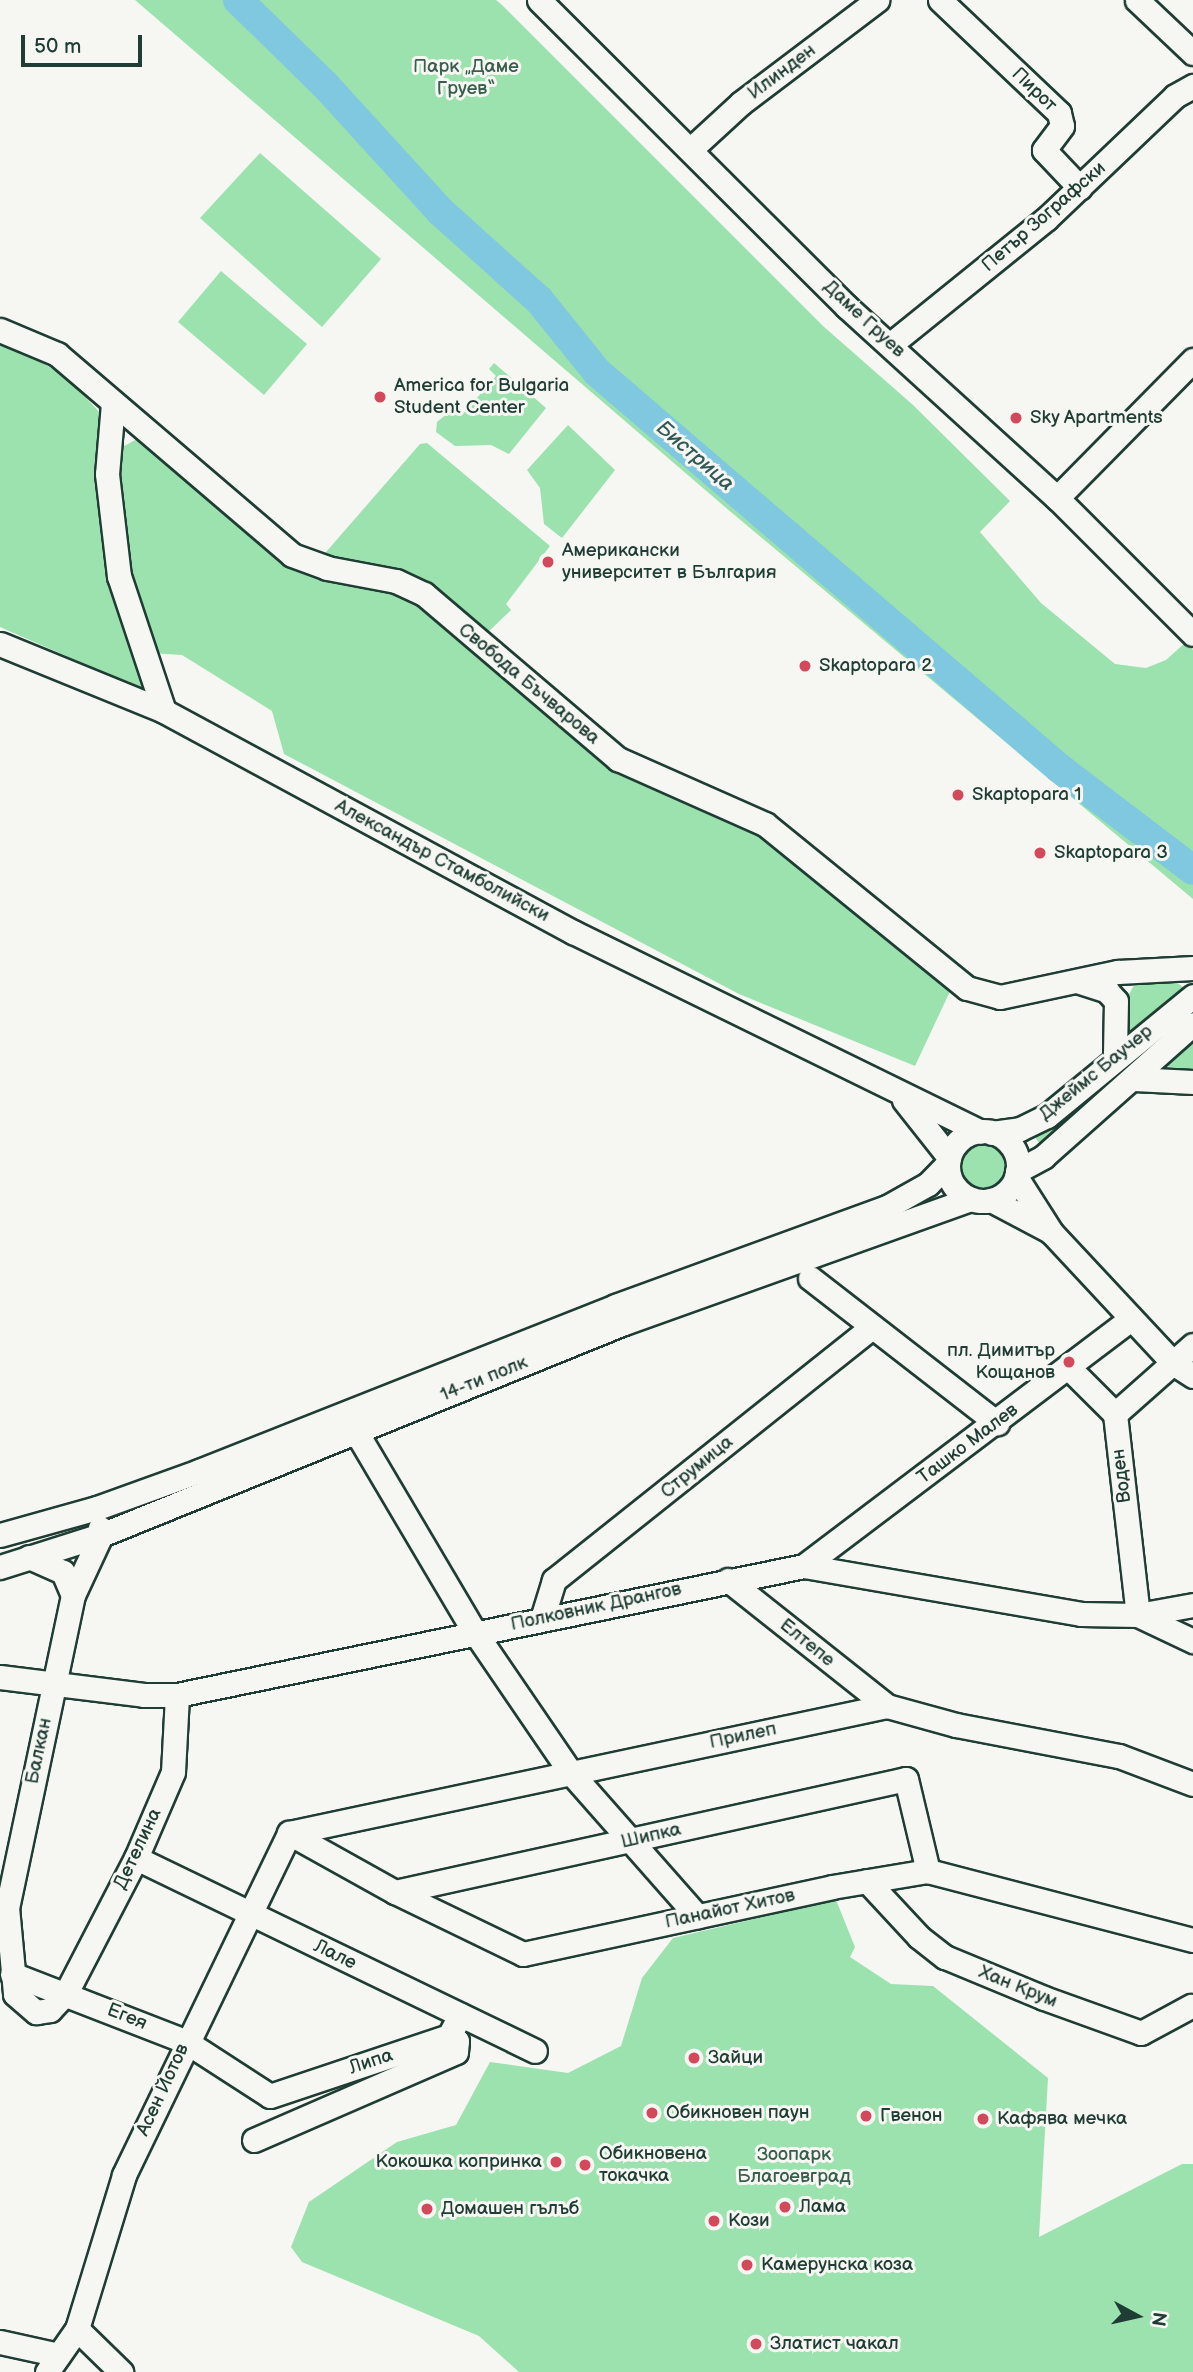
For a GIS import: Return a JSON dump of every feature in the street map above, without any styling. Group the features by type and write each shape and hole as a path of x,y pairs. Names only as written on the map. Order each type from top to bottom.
{"street":[{"name":"Даме Груев","path":"540,0 848,307 1057,498 1193,634"},
{"name":"Илинден","path":"691,149 741,103 877,0"},
{"name":"Пирот","path":"940,0 1059,113 1062,126 1044,150 1080,188"},
{"path":"1137,0 1193,53"},
{"name":"Петър Зографски","path":"891,344 1080,188 1175,96 1193,86"},
{"name":"Свобода Бъчварова","path":"0,330 57,354 292,555 327,568 396,581 424,594 618,759 765,824 967,988 1000,997 1074,980 1152,970 1193,968"},
{"path":"1057,498 1193,360"},
{"path":"113,403 107,474 119,576 164,711"},
{"name":"Александър Стамболийски","path":"0,644 164,711 573,932 987,1132"},
{"path":"1115,1055 1118,1007 1125,989 1152,970 1193,986"},
{"path":"1074,980 1107,991 1118,1007"},
{"name":"Джеймс Баучер","path":"987,1132 1014,1131 1040,1120 1115,1055 1193,996"},
{"name":"Джеймс Баучер","path":"1016,1174 1043,1157 1193,1024"},
{"path":"1134,1079 1190,1080"},
{"name":"Александър Стамболийски","path":"883,1081 919,1115 949,1160"},
{"path":"1051,1232 981,1199 952,1182 949,1160 961,1139 987,1132 1012,1147 1016,1174 1051,1232 1173,1363 1193,1376"},
{"name":"14-ти полк","path":"0,1535 97,1508 615,1306 887,1207 928,1184 949,1160"},
{"path":"981,1199 1008,1190 1016,1174"},
{"name":"14-ти полк","path":"0,1567 101,1535 624,1323 981,1199"},
{"path":"810,1278 997,1423"},
{"name":"Ташко Малев","path":"804,1566 997,1423 1131,1318"},
{"name":"Струмица","path":"542,1619 554,1580 872,1327"},
{"path":"1069,1368 1115,1414 1193,1345"},
{"name":"Воден","path":"1115,1414 1138,1615"},
{"path":"355,1430 474,1632 571,1773 697,1916"},
{"path":"97,1508 101,1535"},
{"name":"Балкан","path":"66,1993 50,2010 36,2012 15,1994 3,1907 72,1595 101,1535"},
{"path":"29,1558 63,1572 72,1595"},
{"name":"Полковник Дрангов","path":"0,1677 54,1681 144,1695 177,1695 804,1566 1081,1614 1138,1615 1193,1605"},
{"name":"Елтепе","path":"728,1580 887,1706"},
{"path":"1138,1615 1193,1641"},
{"name":"Детелина","path":"66,1993 136,1858 173,1772 177,1695"},
{"name":"Прилеп","path":"289,1833 887,1706 956,1725 1119,1756 1193,1783"},
{"name":"Шипка","path":"395,1892 906,1779 928,1871"},
{"name":"Панайот Хитов","path":"289,1833 395,1892 523,1954 867,1881 928,1871 1193,1940"},
{"name":"Асен Йотов","path":"53,2364 77,2329 124,2175 186,2041 289,1833"},
{"name":"Лале","path":"136,1858 535,2052"},
{"name":"Хан Крум","path":"867,1881 919,1937 945,1957 1044,1998 1140,2034 1191,2007"},
{"name":"Егея","path":"66,1993 186,2041 271,2096"},
{"path":"254,2140 456,2052 457,2041 449,2036 460,2015"},
{"name":"Липа","path":"271,2096 449,2036"},
{"path":"77,2329 121,2372"},
{"path":"0,2342 53,2364"}],"green space":[{"name":"Парк „Даме Груев“","path":"135,0 496,0 502,5 823,326 913,405 1010,501 980,532 1041,603 1115,664 1146,668 1166,660 1186,642 1193,650 1193,899 725,507"},
{"path":"260,153 381,259 322,327 200,218"},
{"path":"221,271 307,344 264,395 178,322"},
{"path":"0,345 33,357 69,379 100,413 98,483 112,576 144,690 0,627"},
{"path":"494,363 546,408 509,454 491,445 455,446 436,432 437,422 454,408 462,415 496,376 489,369"},
{"path":"568,425 615,470 562,538 544,524 540,488 527,470"},
{"path":"137,439 150,445 278,555 418,600 623,770 745,821 952,987 915,1066 739,994 284,754 272,711 182,655 152,653 125,576 115,461 117,450"},
{"path":"427,443 550,546 506,604 511,610 487,633 481,633 419,584 320,559 420,444"},
{"path":"1170,978 1186,989 1131,1036 1126,1030 1125,1002 1133,987 1141,981"},
{"path":"1193,1006 1193,1015 1044,1149 1030,1131"},
{"path":"1193,1039 1193,1075 1167,1066"},
{"path":"983,1138 1002,1146 1010,1165 1002,1184 983,1192 964,1184 956,1165 964,1146"},
{"name":"Зоопарк Благоевград","path":"836,1900 855,1947 850,1957 891,1984 933,1986 1048,2078 1039,2237 1182,2164 1193,2164 1193,2372 519,2372 479,2336 302,2262 291,2247 309,2202 397,2142 456,2125 490,2062 568,2073 621,2046 642,1978 673,1938"}],"waterway":[{"name":"Бистрица","path":"238,0 326,86 440,211 539,300 597,372 1059,768 1193,870"}],"place":[{"name":"America for Bulgaria Student Center","path":"380,397"},
{"name":"Sky Apartments","path":"1016,418"},
{"name":"Американски университет в България","path":"548,562"},
{"name":"Skaptopara 2","path":"805,666"},
{"name":"Skaptopara 1","path":"958,795"},
{"name":"Skaptopara 3","path":"1040,853"},
{"name":"пл. Димитър Кощанов","path":"1069,1362"},
{"name":"Зайци","path":"694,2058"},
{"name":"Обикновен паун","path":"652,2113"},
{"name":"Гвенон","path":"866,2116"},
{"name":"Кафява мечка","path":"983,2119"},
{"name":"Кокошка копринка","path":"556,2162"},
{"name":"Обикновена токачка","path":"585,2165"},
{"name":"Лама","path":"785,2207"},
{"name":"Домашен гълъб","path":"427,2209"},
{"name":"Кози","path":"714,2221"},
{"name":"Камерунска коза","path":"747,2265"},
{"name":"Златист чакал","path":"756,2344"}]}
